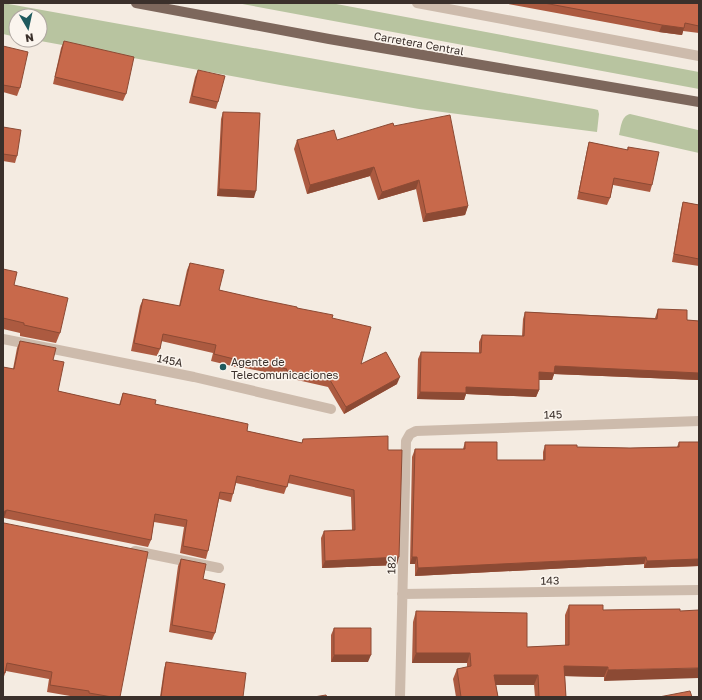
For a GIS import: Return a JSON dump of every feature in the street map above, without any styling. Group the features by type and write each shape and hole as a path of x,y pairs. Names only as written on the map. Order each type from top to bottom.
{"main road":[{"name":"Carretera Central","path":"136,3 329,39 699,102"}],"street":[{"path":"417,3 699,56"},
{"name":"145A","path":"3,339 194,377 331,409"},
{"name":"145","path":"410,434 416,430 699,421"},
{"name":"182","path":"400,697 406,441 410,434"},
{"path":"126,550 219,568"},
{"name":"143","path":"402,594 699,590"}],"green space":[{"path":"3,3 31,8 8,8 8,35 3,34"},
{"path":"237,3 331,3 699,72 699,89"},
{"path":"48,11 594,109 598,110 599,114 597,132 419,109 48,42"},
{"path":"630,114 698,130 699,153 619,135 623,120"}],"building":[{"path":"544,3 699,3 699,26 685,23 684,28 662,25"},
{"path":"64,41 134,57 126,94 55,77"},
{"path":"3,46 28,52 20,88 3,85"},
{"path":"198,70 225,76 218,102 192,96"},
{"path":"223,112 260,113 256,191 219,189"},
{"path":"450,115 468,206 426,214 419,180 382,192 374,167 310,185 297,140 334,130 337,140 393,123 394,126"},
{"path":"3,127 21,130 17,156 3,154"},
{"path":"589,142 628,150 628,147 659,152 652,185 614,178 610,198 579,192"},
{"path":"683,202 699,205 699,259 674,254"},
{"path":"190,263 224,270 219,290 333,315 332,318 371,327 361,364 386,352 400,377 346,407 330,380 243,359 242,361 214,354 216,345 163,334 160,349 134,343 143,299 180,306"},
{"path":"3,269 17,272 14,285 68,298 60,333 24,325 24,323 3,318"},
{"path":"658,309 687,310 687,320 699,321 699,373 555,366 554,373 539,372 539,390 466,387 466,393 420,392 421,352 481,353 482,335 524,336 525,312 657,319"},
{"path":"20,341 56,348 53,360 64,362 58,391 120,405 123,393 156,400 155,404 248,424 247,431 302,443 303,439 388,436 388,450 402,450 399,557 325,561 324,531 355,530 354,490 290,475 287,487 237,476 233,494 220,492 208,551 183,546 187,520 155,514 151,540 7,510 3,512 3,367 14,369"},
{"path":"465,442 497,442 497,460 545,460 545,445 630,448 679,447 679,442 699,442 699,559 647,561 646,557 418,568 417,557 412,557 415,449 465,449"},
{"path":"3,522 148,552 120,697 112,697 89,693 89,691 50,685 52,672 7,663 5,673 3,672"},
{"path":"181,559 206,564 203,579 225,584 215,633 172,625"},
{"path":"569,605 603,605 603,610 699,610 699,668 608,670 608,667 564,666 566,697 539,697 538,675 494,675 498,697 461,697 457,669 471,666 470,653 416,653 416,611 527,613 527,647 569,645"},
{"path":"334,628 371,628 371,655 334,655"},
{"path":"166,662 246,673 243,697 161,697"},
{"path":"690,691 692,697 659,697"},
{"path":"326,695 327,697 314,697"}],"place":[{"name":"Agente de Telecomunicaciones","path":"223,367"}]}
